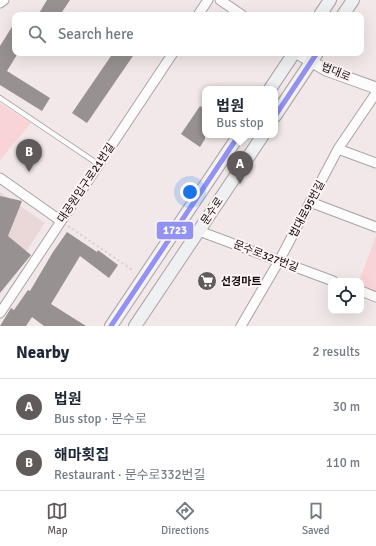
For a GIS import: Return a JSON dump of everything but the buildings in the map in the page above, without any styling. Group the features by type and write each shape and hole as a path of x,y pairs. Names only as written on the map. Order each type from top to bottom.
{"main road":[{"path":"322,12 330,0"},
{"path":"345,12 353,0"},
{"path":"272,86 294,56"},
{"path":"278,112 314,58"},
{"name":"문수로","path":"111,326 237,138"},
{"name":"문수로","path":"135,326 261,138"}],"street":[{"path":"0,3 4,0"},
{"path":"200,12 208,0"},
{"path":"220,0 238,12"},
{"name":"대공원입구로21번길","path":"0,313 171,56"},
{"name":"법대로","path":"314,58 326,70 376,88"},
{"name":"법대로95번길","path":"242,326 279,261 338,149 376,93"},
{"path":"338,149 376,163"},
{"path":"0,178 61,221"},
{"path":"310,202 376,227"},
{"name":"문수로327번길","path":"199,230 328,279"},
{"path":"364,293 376,297"}],"lane":[{"path":"0,98 98,164"}],"path":[{"path":"61,221 134,272"}],"shaded area":[{"path":"0,103 31,123 0,160"},
{"path":"0,192 45,223 0,291"},
{"path":"376,236 376,294 364,289 364,278 360,278"}],"transit line":[{"name":"1723","path":"278,112 315,56"},
{"name":"1723","path":"111,326 237,138"}],"place":[{"name":"해마횟집","path":"29,172"},
{"name":"법원","path":"240,184"},
{"name":"선경마트","path":"207,281"}]}
